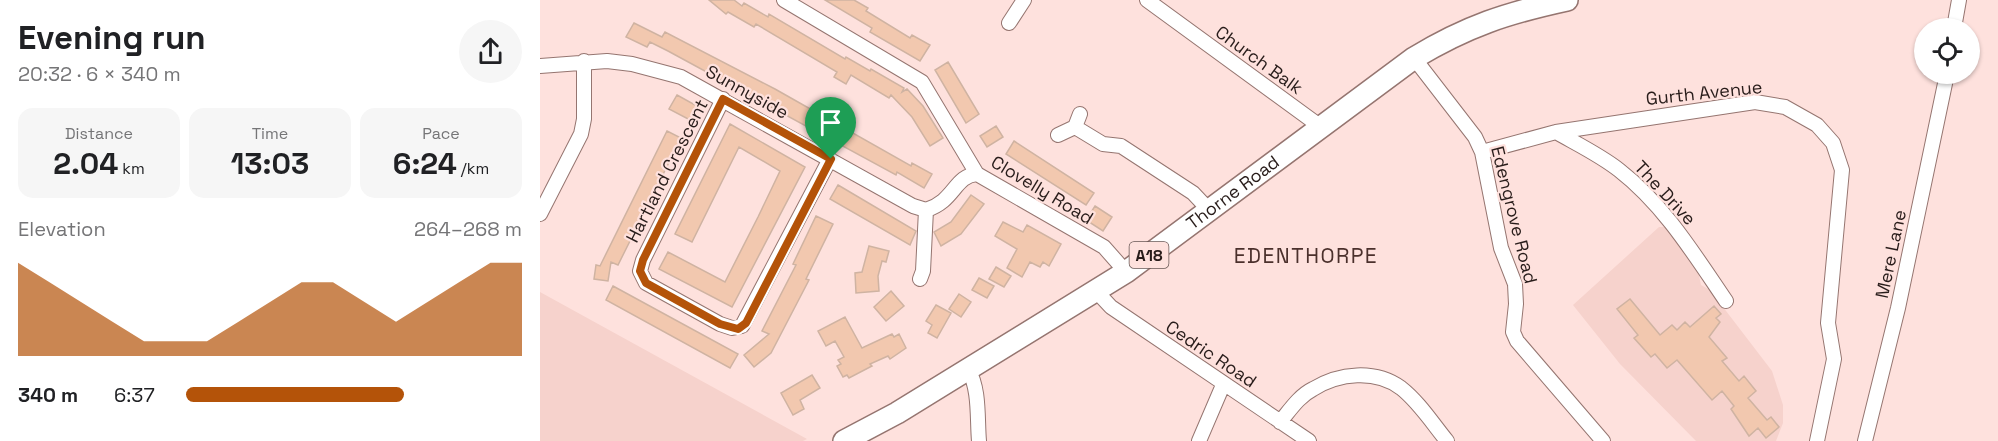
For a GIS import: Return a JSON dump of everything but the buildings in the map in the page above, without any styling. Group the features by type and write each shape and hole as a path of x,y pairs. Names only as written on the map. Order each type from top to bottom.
{"main road":[{"name":"Thorne Road","path":"844,441 897,413 1126,272 1414,58 1452,35 1509,12 1567,0"}],"street":[{"name":"Clovelly Road","path":"784,0 922,82 978,174 1104,247 1126,272"},
{"path":"1009,23 1024,0"},
{"name":"Church Balk","path":"1147,0 1321,127"},
{"path":"1956,18 1959,0"},
{"name":"Edengrove Road","path":"1414,58 1475,137 1482,152 1501,248 1515,284 1516,304 1513,332 1516,341 1604,441"},
{"path":"540,214 581,134 584,119 584,61"},
{"name":"Sunnyside","path":"540,66 584,61 632,64 681,77 914,206 926,210"},
{"name":"Mere Lane","path":"1865,441 1899,308 1945,84"},
{"name":"Hartland Crescent","path":"723,99 643,260 640,271 646,283 720,324 732,328 742,326 831,159"},
{"name":"Gurth Avenue","path":"1482,152 1556,132 1755,102 1785,107 1826,133 1842,170 1828,323 1834,358 1817,441"},
{"path":"1058,135 1078,120 1103,144 1121,146 1193,193 1209,210"},
{"path":"1588,150 1589,126"},
{"name":"The Drive","path":"1556,132 1617,168 1657,206 1685,241 1726,301"},
{"path":"920,279 923,271 926,210 947,200 961,180 969,174 978,174"},
{"name":"Cedric Road","path":"1096,291 1111,307 1223,385 1309,441"},
{"path":"968,369 972,376 976,401 978,441"},
{"path":"1280,422 1312,389 1343,377 1371,376 1390,381 1402,389 1447,441"},
{"path":"1199,441 1223,385"}],"shaded area":[{"path":"1659,227 1668,227 1698,271 1701,285 1710,290 1772,371 1783,405 1783,423 1776,441 1696,441 1620,364 1573,305"},
{"path":"540,292 807,439 803,441 540,441"}],"district":[{"name":"EDENTHORPE","path":"1306,256"}],"route":[{"path":"723,99 831,159 746,323 738,329 720,324 642,280 640,271 643,260 723,99"}]}
